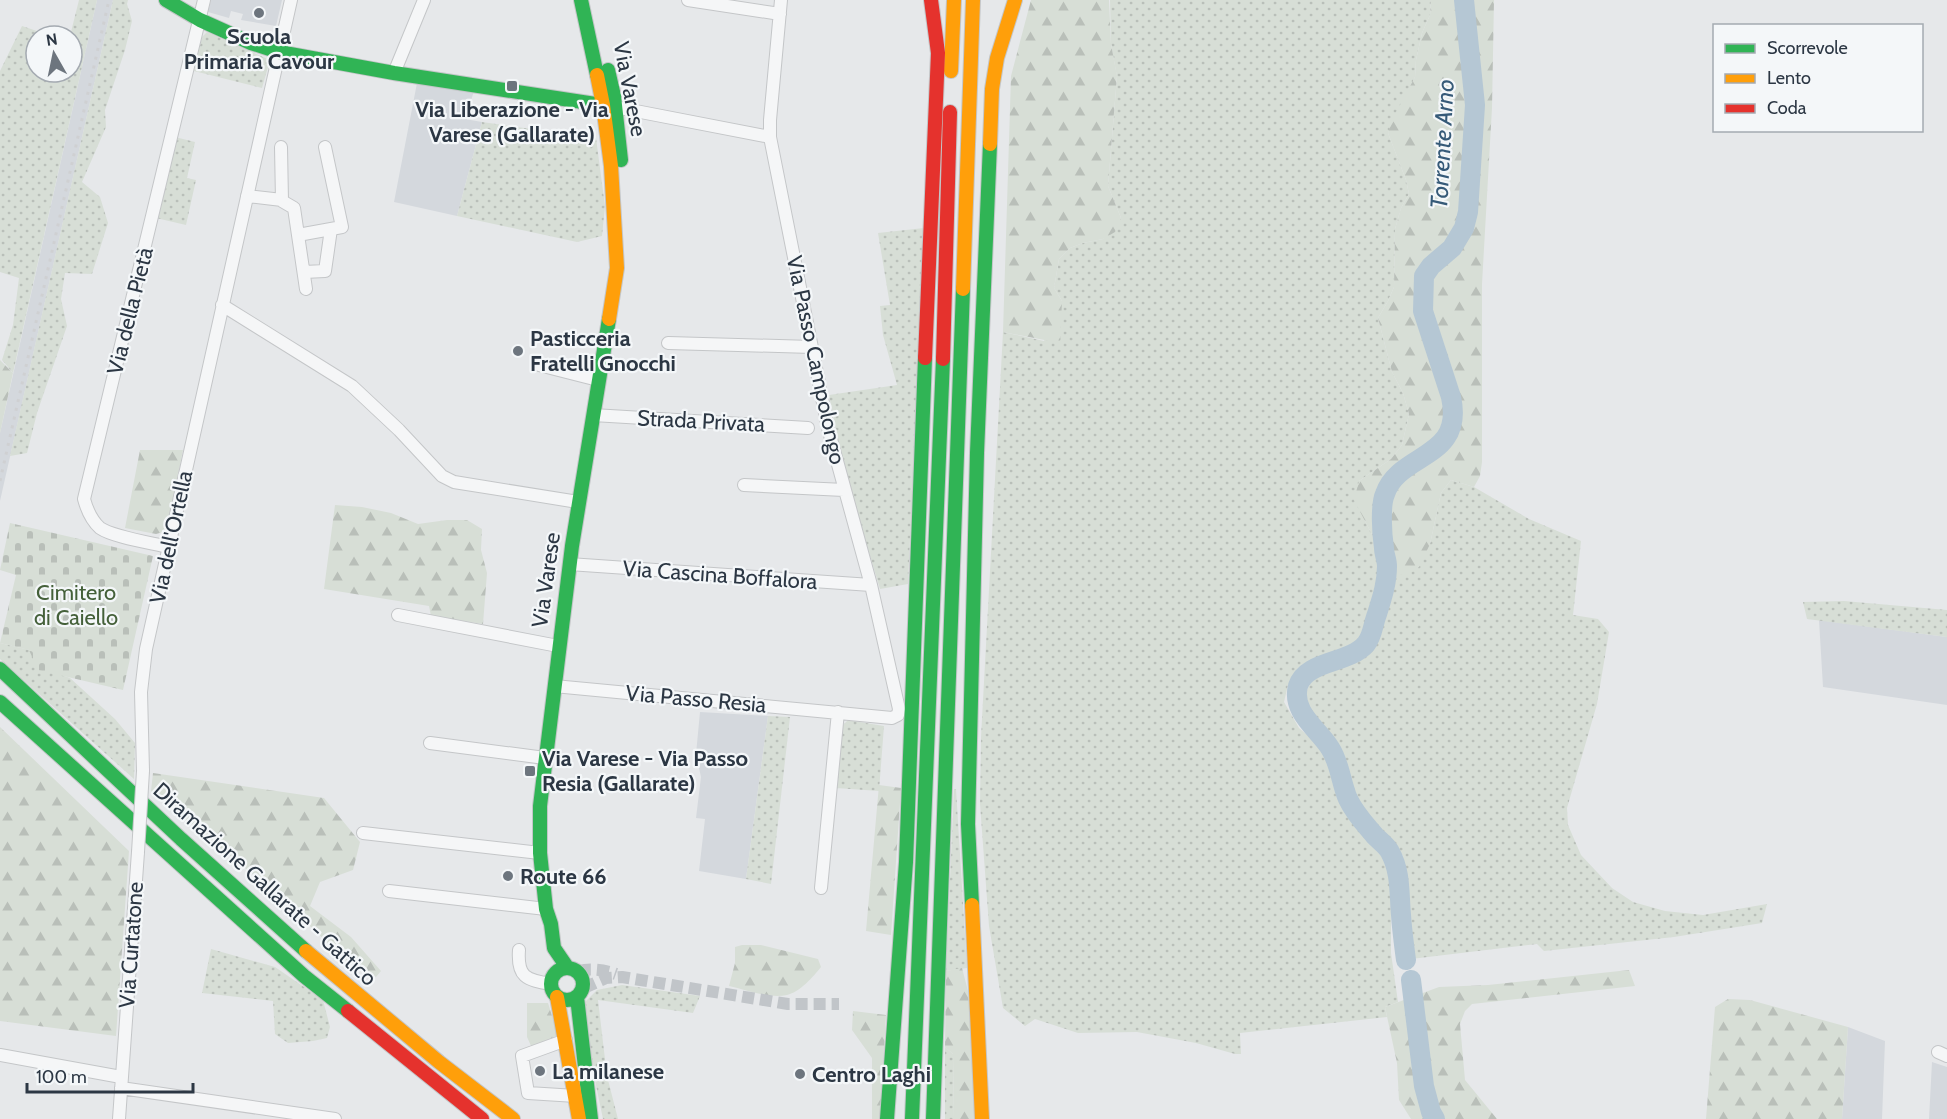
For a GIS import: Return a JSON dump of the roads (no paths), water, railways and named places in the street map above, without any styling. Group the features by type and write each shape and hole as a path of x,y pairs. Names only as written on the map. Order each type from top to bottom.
{"main road":[{"path":"166,0 200,20 251,43 279,52 394,73 609,106"},
{"name":"Via Varese","path":"581,0 609,106"},
{"name":"Via Varese","path":"567,967 554,948 551,924 546,909 540,853 540,806 569,564 598,380 614,296 617,259 611,166 609,106 611,83 590,0"},
{"path":"887,1119 906,862 938,64 935,19 931,0"},
{"path":"912,1119 942,385 954,0"},
{"path":"933,1119 973,0"},
{"path":"982,1119 968,824 977,453 992,89 997,58 1015,0"},
{"name":"Diramazione Gallarate - Gattico","path":"0,669 169,829 315,959 467,1087 513,1119"},
{"name":"Diramazione Gallarate - Gattico","path":"0,702 304,976 482,1119"},
{"name":"Via Varese","path":"546,909 540,925 551,982"},
{"path":"557,997 568,1000 577,998 583,991 583,978 575,969 567,967 556,972 551,982 553,992 557,997 579,1090 591,1119"},
{"path":"577,998 579,1119"},
{"path":"467,1087 521,1119"}],"street":[{"name":"Via della Pietà","path":"168,547 100,528 88,514 84,499 204,0"},
{"name":"Via dell'Ortella","path":"143,771 141,692 146,650 291,0"},
{"path":"394,73 424,0"},
{"path":"688,0 780,15"},
{"name":"Via Passo Campolongo","path":"781,0 770,137 828,428 871,585 899,709 898,714"},
{"path":"609,106 770,137"},
{"path":"281,147 282,200"},
{"path":"298,235 342,227 325,147"},
{"path":"247,196 282,200 294,208 306,289"},
{"path":"304,272 326,271 331,229"},
{"path":"222,305 352,386 399,429 442,476 454,482 578,502"},
{"path":"668,343 812,347"},
{"path":"539,365 598,380"},
{"name":"Strada Privata","path":"593,415 808,428"},
{"path":"744,485 844,490"},
{"name":"Via Cascina Boffalora","path":"569,564 871,585"},
{"path":"398,615 558,646"},
{"name":"Via Passo Resia","path":"554,686 892,718 898,714"},
{"path":"821,888 838,712"},
{"path":"430,743 545,758"},
{"name":"Via Curtatone","path":"119,1119 143,771"},
{"path":"363,833 540,853"},
{"path":"389,891 546,909"},
{"path":"519,950 518,965 525,976 535,981 551,982"},
{"path":"566,1040 522,1056 528,1093 579,1090"},
{"path":"0,1055 121,1082 335,1119"}],"waterway":[{"name":"Torrente Arno","path":"1406,960 1399,883 1394,860 1351,804 1333,754 1302,712 1297,695 1298,686 1310,671 1359,650 1368,641 1386,578 1387,564 1382,520 1385,494 1392,480 1440,444 1449,433 1453,418 1451,397 1423,311 1424,276 1431,266 1452,248 1464,228 1468,212 1475,105 1464,0"},
{"name":"Torrente Arno","path":"1411,980 1424,1086 1435,1119"}],"tunnel":[{"path":"579,971 598,970 616,974"},
{"path":"584,988 606,978 622,977 788,1004 839,1004"}],"railway":[{"path":"0,481 109,0"}],"place":[{"name":"Scuola Primaria Cavour","path":"259,13"},
{"name":"Via Liberazione - Via Varese (Gallarate)","path":"512,86"},
{"name":"Pasticceria Fratelli Gnocchi","path":"518,351"},
{"name":"Via Varese - Via Passo Resia (Gallarate)","path":"530,771"},
{"name":"Route 66","path":"508,876"},
{"name":"La milanese","path":"540,1071"},
{"name":"Centro Laghi","path":"800,1074"}],"park label":[{"name":"Cimitero di Caiello","path":"76,604"}]}
